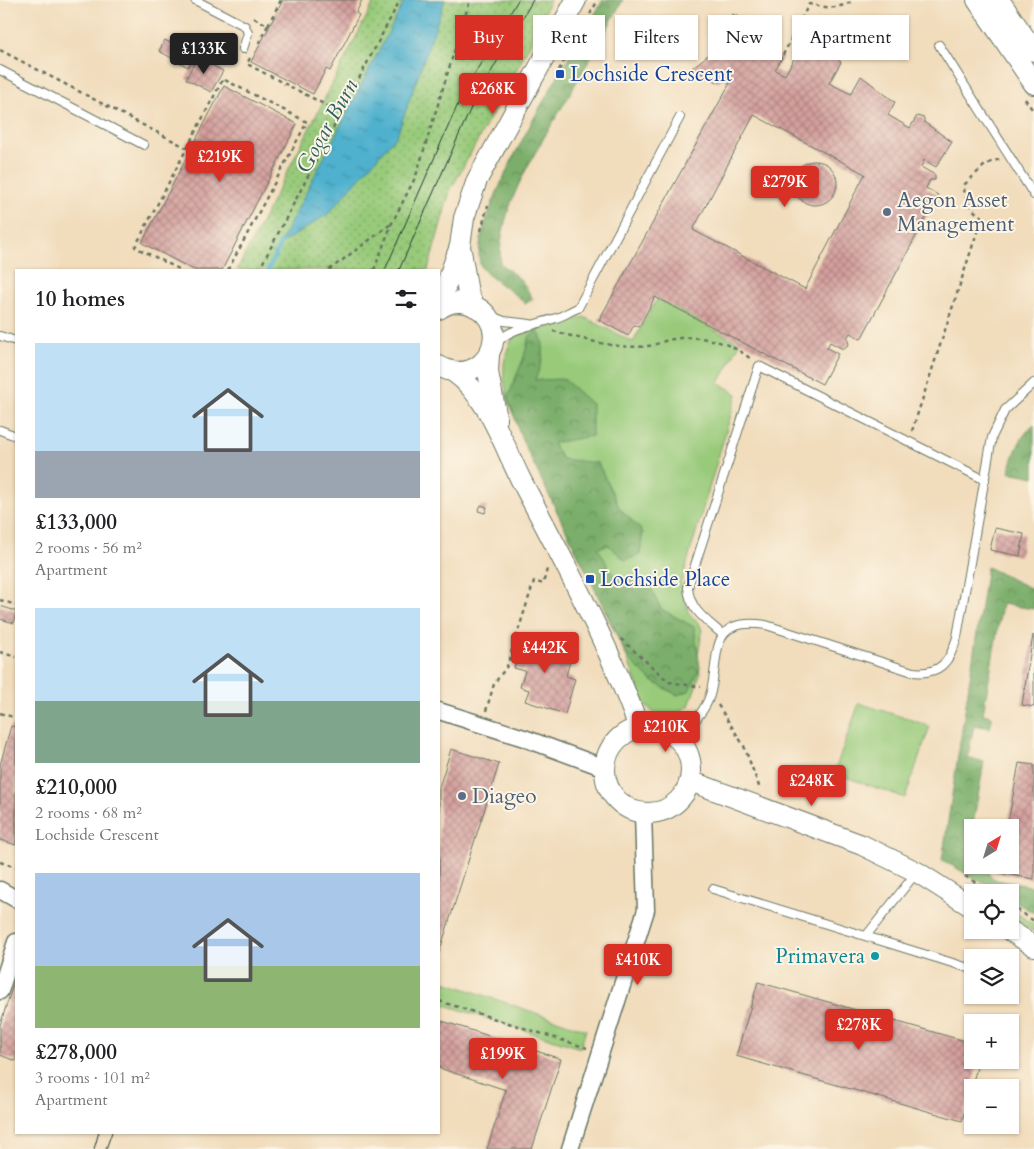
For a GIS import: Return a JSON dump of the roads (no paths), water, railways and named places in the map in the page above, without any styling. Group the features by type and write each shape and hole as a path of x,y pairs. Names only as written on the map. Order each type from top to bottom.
{"street":[{"path":"977,0 1034,84"},
{"path":"999,0 1034,51"},
{"path":"440,304 460,246 464,218 477,180 575,1"},
{"path":"460,246 463,273 468,293 494,332 488,372 501,438"},
{"path":"440,307 457,302 479,310"},
{"path":"446,369 474,369 491,351"},
{"path":"446,369 472,388 501,438 597,627 620,678 638,728"},
{"path":"440,711 482,724 605,768"},
{"path":"638,728 660,729 678,740 690,759 690,781 680,799 673,806 654,813 632,811 615,798 606,779 605,768 612,747 624,735 638,728"},
{"path":"690,781 862,845 917,872 964,902"},
{"path":"570,1149 646,910 643,813"},
{"path":"0,890 15,898"},
{"path":"1019,936 1034,946"},
{"path":"0,991 15,945"}],"lane":[{"path":"195,0 245,26 248,34 243,49"},
{"path":"939,45 1034,195"},
{"path":"0,70 144,145"},
{"path":"491,351 506,333 530,324 556,318 578,308 680,118"},
{"path":"479,310 504,321 530,324"},
{"path":"0,336 15,341"},
{"path":"722,634 696,612 688,598 688,587 759,366 985,480"},
{"path":"678,740 696,719 710,697 718,645 722,634 739,625 752,622 766,624 914,672 935,671 949,656 957,637 992,437 1000,419 1014,400 1034,383"},
{"path":"0,430 15,436"},
{"path":"866,936 917,872"},
{"path":"713,889 964,967"}],"water":[{"path":"405,0 445,0 397,135 328,214 279,245"}],"waterway":[{"name":"Gogar Burn","path":"268,269 281,242"}],"tram line":[{"path":"385,269 462,95 518,0"},
{"path":"399,269 474,101 533,0"},
{"path":"94,1149 98,1134"},
{"path":"106,1149 111,1134"}],"place":[{"name":"Lochside Crescent","path":"560,74"},
{"name":"Aegon Asset Management","path":"887,212"},
{"name":"Lochside Place","path":"590,579"},
{"name":"Diageo","path":"462,796"},
{"name":"Primavera","path":"875,956"}]}
